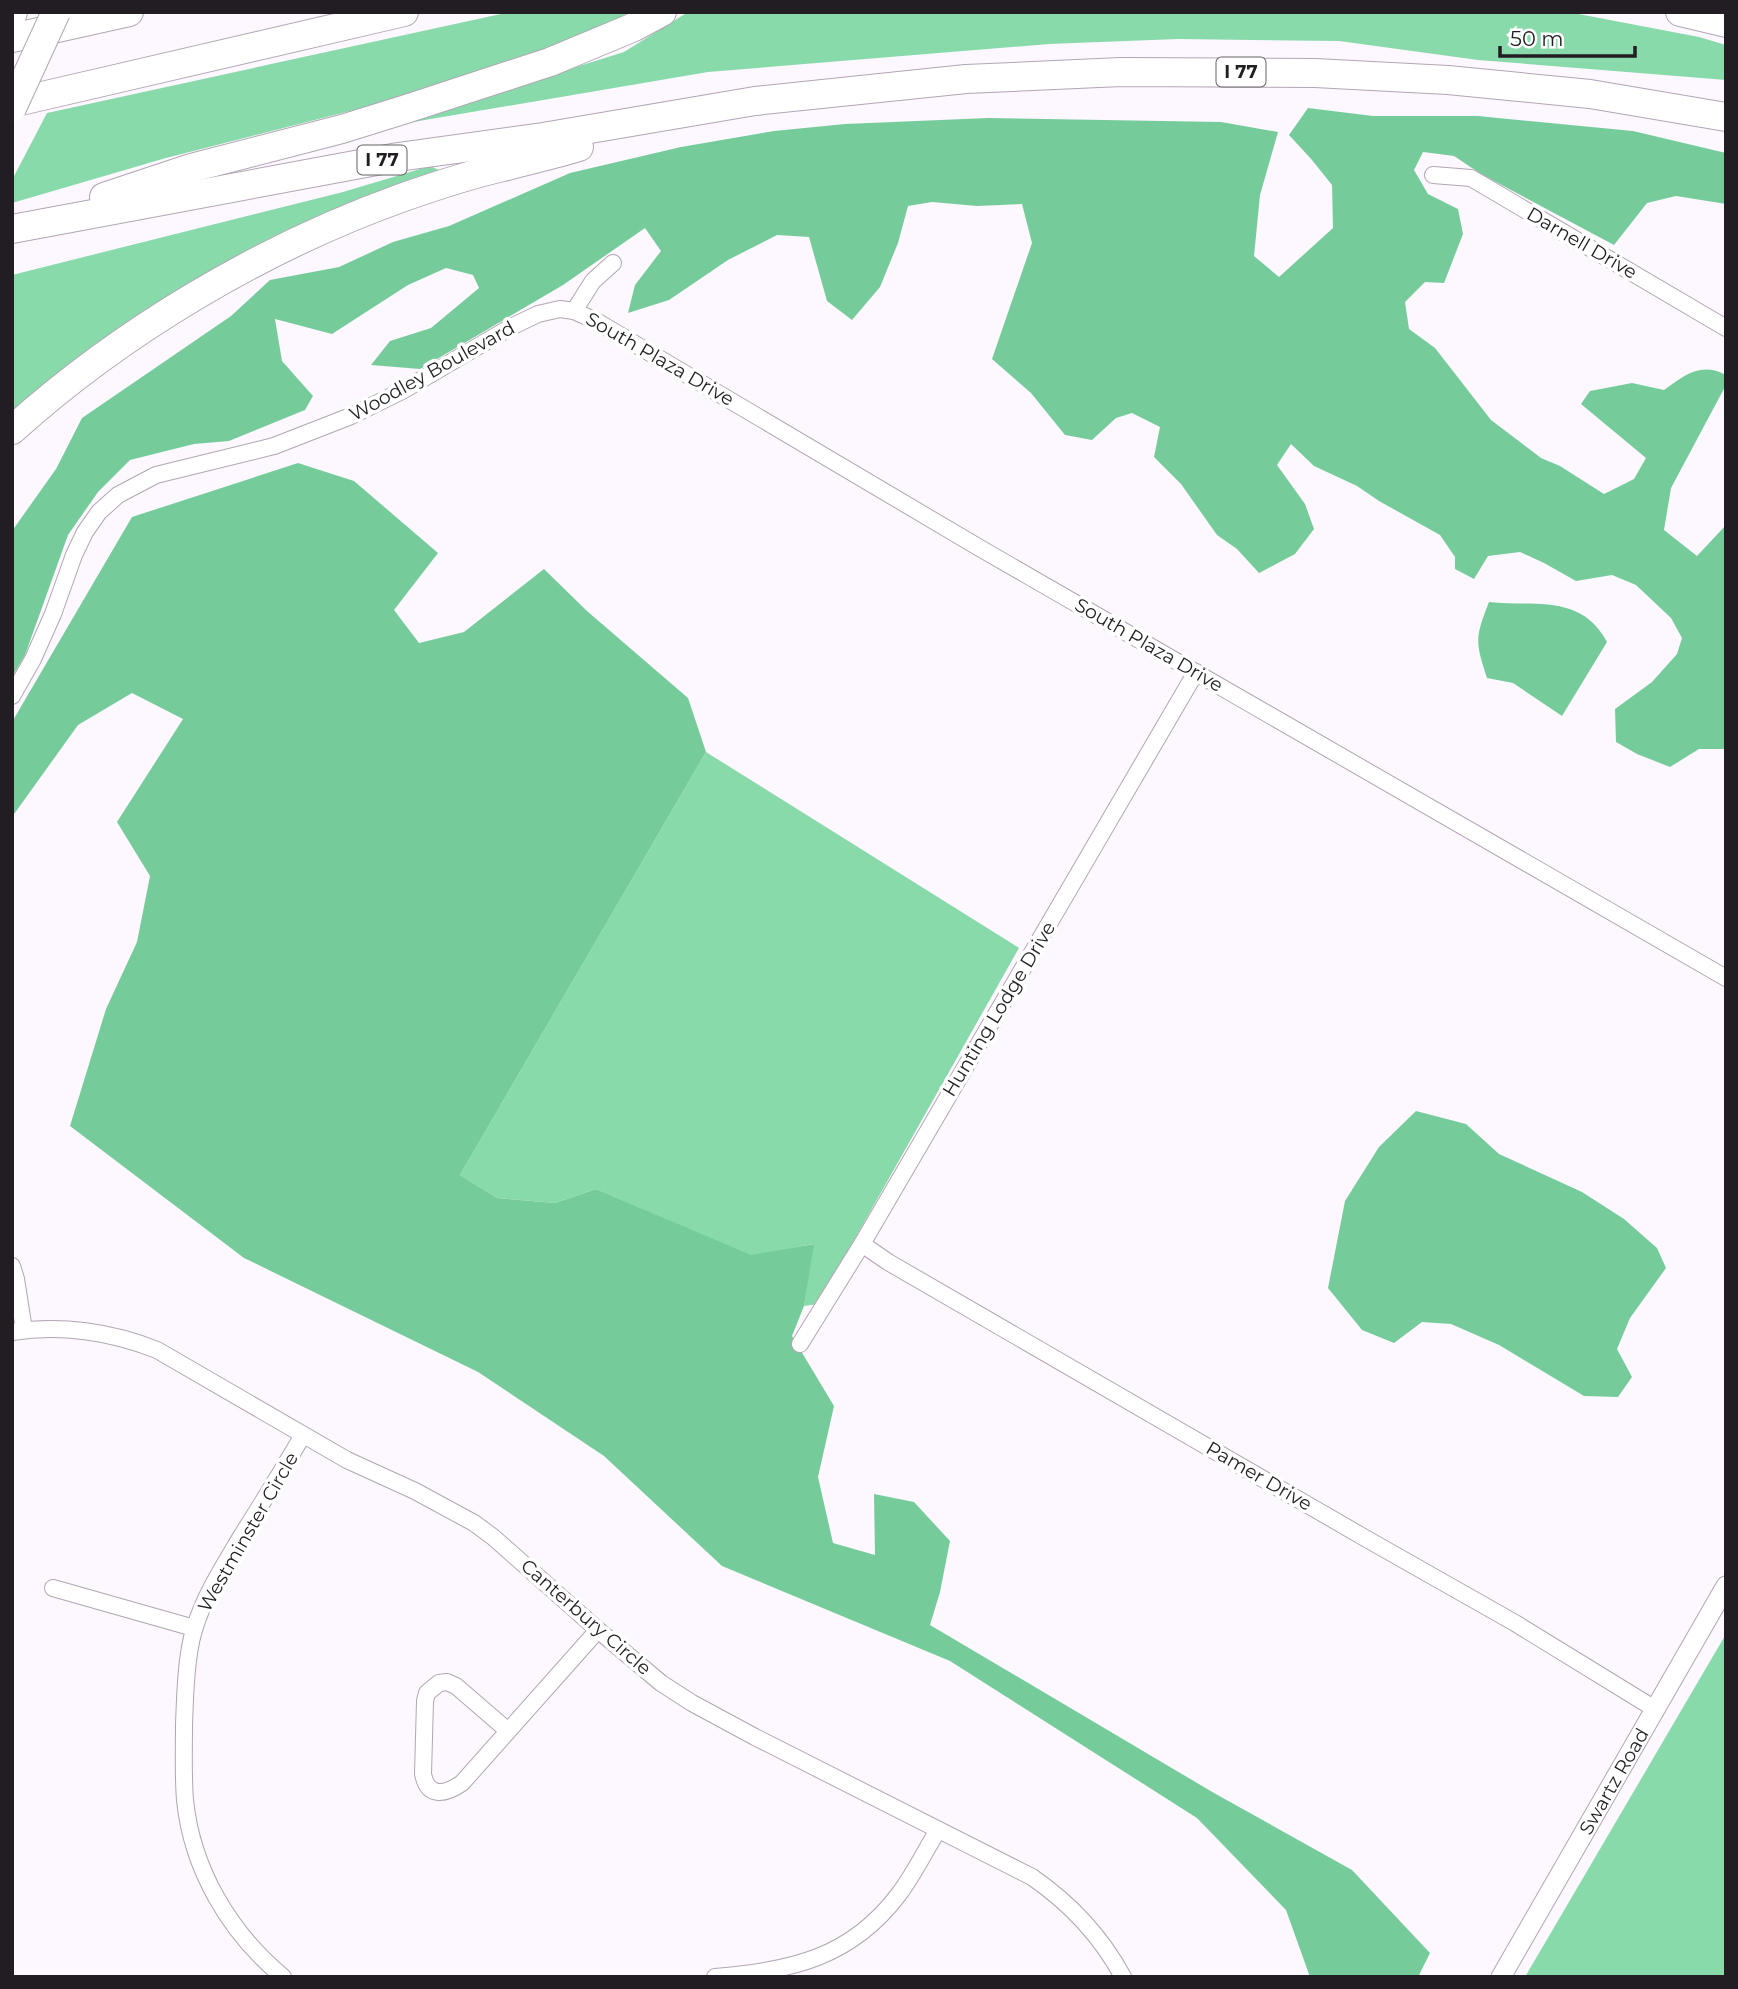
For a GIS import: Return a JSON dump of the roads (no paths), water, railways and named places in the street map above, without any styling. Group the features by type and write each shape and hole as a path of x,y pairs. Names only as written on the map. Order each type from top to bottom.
{"highway":[{"path":"12,106 56,12"},
{"path":"12,38 129,12"},
{"path":"12,106 404,12"},
{"path":"12,229 191,168 342,129 550,62 634,27 662,12"},
{"path":"1680,12 1714,18"},
{"name":"I 77","path":"12,229 398,157 815,94 966,79 1107,72 1315,73 1448,80 1590,94 1726,117"},
{"path":"12,430 122,343 207,290 298,241 400,199 487,171 575,148 660,116"}],"street":[{"name":"Darnell Drive","path":"1433,175 1471,178 1726,328"},
{"path":"574,311 593,281 613,263"},
{"name":"Woodley Boulevard","path":"12,696 38,648 69,566 85,533 99,512 130,488 156,475 274,446 351,416 402,391 538,314 560,309 574,311"},
{"name":"South Plaza Drive","path":"574,311 596,321 978,547 1726,978"},
{"name":"Hunting Lodge Drive","path":"800,1344 862,1244 1196,672"},
{"name":"Pamer Drive","path":"862,1244 888,1262 1515,1623 1655,1709"},
{"path":"12,1266 16,1279 18,1331"},
{"name":"Canterbury Circle","path":"18,1331 71,1329 138,1342 185,1365 346,1460 415,1491 474,1523 661,1683 692,1703 1020,1871 1056,1894 1089,1926 1123,1977"},
{"name":"Westminster Circle","path":"283,1977 253,1950 223,1910 200,1865 189,1825 184,1780 184,1708 194,1629 221,1571 303,1435"},
{"name":"Swartz Road","path":"1501,1977 1726,1586"},
{"path":"53,1588 194,1629"},
{"path":"507,1730 456,1686 447,1682 439,1683 425,1700 425,1782 441,1793 449,1792 462,1783 598,1630"},
{"path":"715,1977 790,1967 854,1938 898,1896 938,1830"}]}
